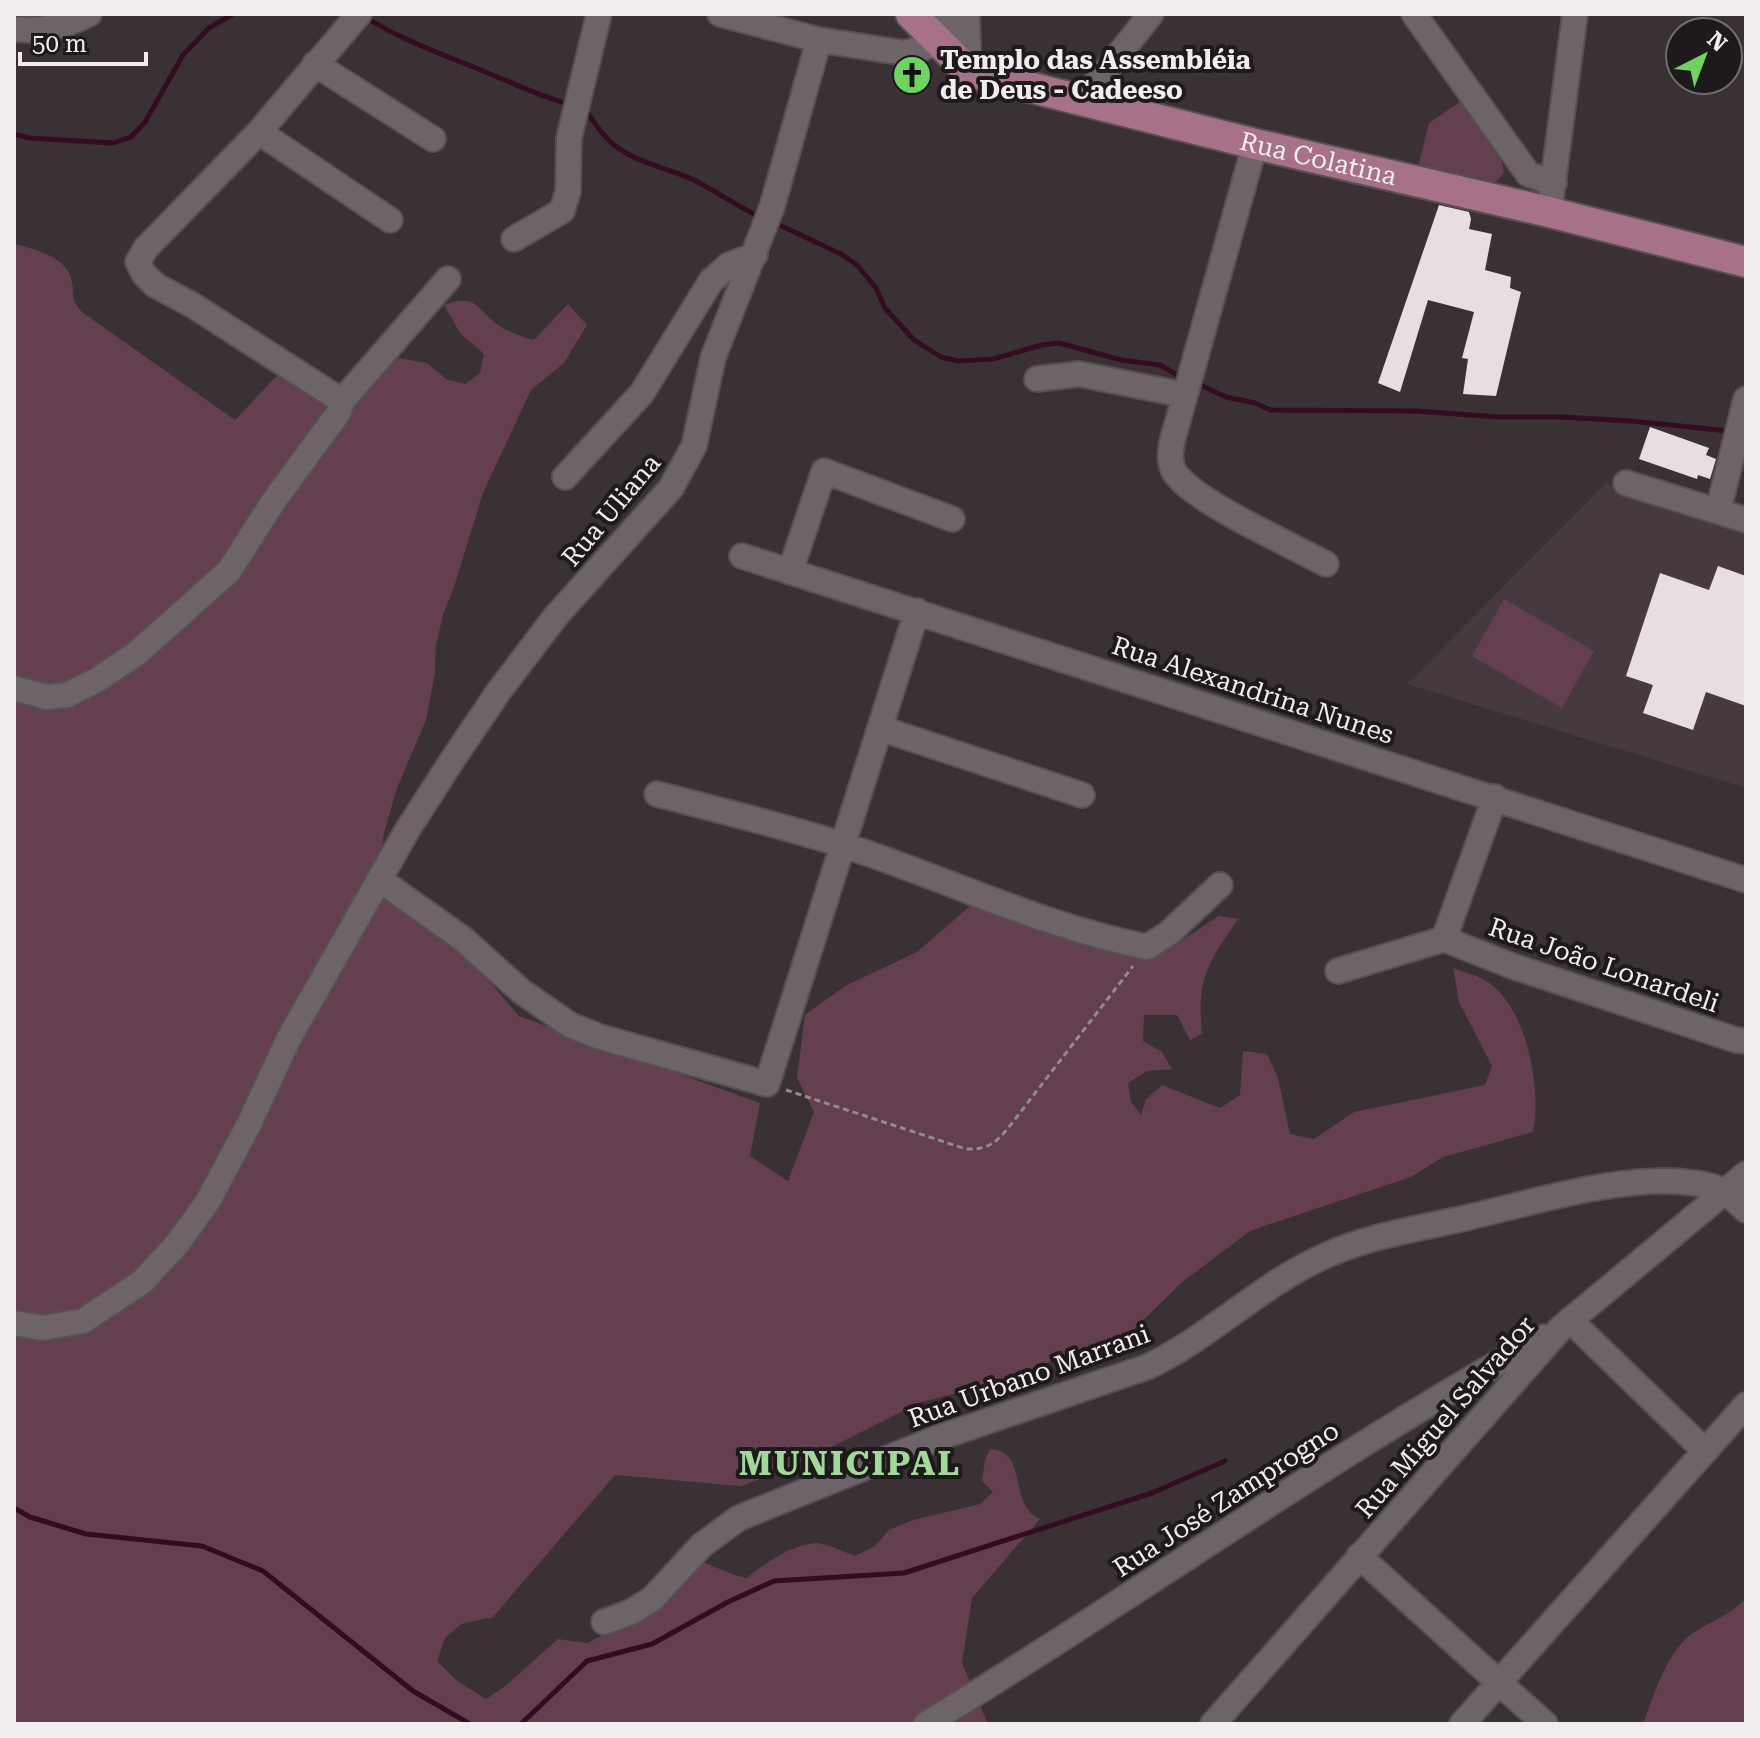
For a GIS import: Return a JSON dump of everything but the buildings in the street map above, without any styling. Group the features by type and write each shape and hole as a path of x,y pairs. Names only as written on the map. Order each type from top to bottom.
{"main road":[{"path":"911,14 937,26 968,60"},
{"name":"Rua Colatina","path":"968,60 1082,101 1255,144 1541,200 1746,262"}],"street":[{"path":"14,29 58,27 89,14"},
{"path":"514,239 562,211 568,192 569,138 599,14"},
{"path":"720,14 819,40 905,53 926,47 937,26"},
{"path":"967,14 968,60"},
{"path":"1082,101 1151,14"},
{"path":"1414,14 1528,174 1541,200"},
{"path":"1541,200 1575,14"},
{"path":"342,401 194,306 155,285 138,267 138,262 142,253 259,132 357,16"},
{"name":"Rua Uliana","path":"14,1323 43,1328 83,1321 134,1288 159,1266 208,1201 248,1126 289,1038 408,829 499,691 556,616 671,488 694,446 713,358 769,217 819,40"},
{"path":"315,64 433,139"},
{"path":"259,132 390,220"},
{"path":"1255,144 1188,384 1170,453 1171,464 1175,473 1199,495 1326,564"},
{"path":"565,477 642,393 711,281 729,265 755,255"},
{"path":"14,688 46,697 67,695 97,680 136,654 221,579 237,561 273,502 333,422 342,401 448,279"},
{"path":"1037,379 1079,374 1188,384"},
{"path":"1718,511 1740,422"},
{"path":"790,572 824,471 952,519"},
{"path":"1626,483 1746,520"},
{"name":"Rua Alexandrina Nunes","path":"742,556 1746,880"},
{"path":"380,880 463,939 521,991 570,1025 600,1037 767,1084 917,611"},
{"path":"882,729 1082,795"},
{"path":"657,794 841,844 1013,908 1097,935 1147,947 1164,937 1220,885"},
{"path":"1338,971 1444,939 1495,797"},
{"name":"Rua João Lonardeli","path":"1444,939 1512,966 1746,1041"},
{"name":"Rua Miguel Salvador","path":"1213,1724 1565,1324 1746,1174"},
{"name":"Rua Urbano Marrani","path":"604,1622 631,1612 652,1599 702,1545 739,1518 938,1438 1147,1367 1176,1352 1284,1277 1327,1254 1389,1234 1578,1192 1640,1182 1700,1184 1725,1190"},
{"path":"1725,1190 1746,1210"},
{"path":"1565,1324 1705,1451"},
{"name":"Rua José Zamprogno","path":"926,1724 1027,1663 1451,1389 1565,1324"},
{"path":"1462,1724 1746,1405"},
{"path":"1359,1556 1545,1724"}],"path":[{"path":"767,1084 966,1149 983,1150 998,1141 1147,947"}],"shaded area":[{"path":"1461,101 1499,151 1504,172 1488,186 1418,167 1429,123"},
{"path":"14,243 47,254 62,264 71,278 74,299 82,312 235,420 282,370 339,393 387,356 427,363 446,379 465,384 480,373 484,354 460,333 444,305 455,302 476,304 502,328 534,340 568,304 587,325 564,363 531,390 483,493 443,615 426,720 397,788 384,833 380,861 428,910 519,1016 760,1103 750,1156 788,1181 814,1112 797,1078 805,1015 845,986 917,952 978,899 1089,936 1150,961 1219,916 1238,919 1206,972 1201,998 1202,1034 1190,1040 1177,1015 1144,1015 1143,1041 1162,1052 1172,1069 1147,1071 1128,1083 1131,1102 1141,1115 1146,1099 1162,1085 1220,1108 1240,1095 1243,1051 1267,1054 1278,1078 1290,1134 1314,1139 1354,1112 1485,1085 1492,1066 1459,1002 1453,968 1488,982 1502,994 1513,1010 1522,1030 1533,1072 1533,1132 1443,1157 1411,1177 1250,1231 1181,1283 1110,1353 1057,1359 990,1385 921,1402 788,1469 741,1486 615,1475 493,1617 461,1624 445,1638 437,1661 456,1680 486,1699 558,1639 588,1643 648,1609 693,1559 747,1578 770,1561 799,1546 817,1543 855,1556 875,1546 889,1530 913,1520 980,1504 993,1492 982,1481 990,1449 1001,1451 1013,1464 1024,1502 1030,1512 1040,1519 972,1598 962,1663 988,1724 14,1724"},
{"path":"1606,483 1746,534 1746,788 1407,684"},
{"path":"1504,599 1594,651 1562,708 1472,656"},
{"path":"1746,1598 1746,1724 1643,1724 1661,1677 1681,1644"}],"waterway":[{"path":"14,134 29,138 113,143 131,137 145,122 183,55 209,28 233,14"},
{"path":"365,17 425,48 569,104"},
{"path":"585,109 605,136 622,151 694,180 760,217"},
{"path":"773,222 841,254 857,265 876,288 885,308 914,340 941,357 958,361 993,359 1059,343 1121,360 1160,365 1181,377"},
{"path":"1194,382 1226,397 1255,403 1270,410 1416,411 1498,417 1560,417 1729,431"},
{"path":"521,1724 587,1661 652,1644 728,1602 774,1581 904,1573 1152,1493 1225,1461"},
{"path":"14,1508 30,1517 86,1534 202,1546 263,1571 413,1691 470,1724"}],"place":[{"name":"Templo das Assembléia de Deus - Cadeeso","path":"912,75"}],"district":[{"name":"MUNICIPAL","path":"850,1463"}]}
